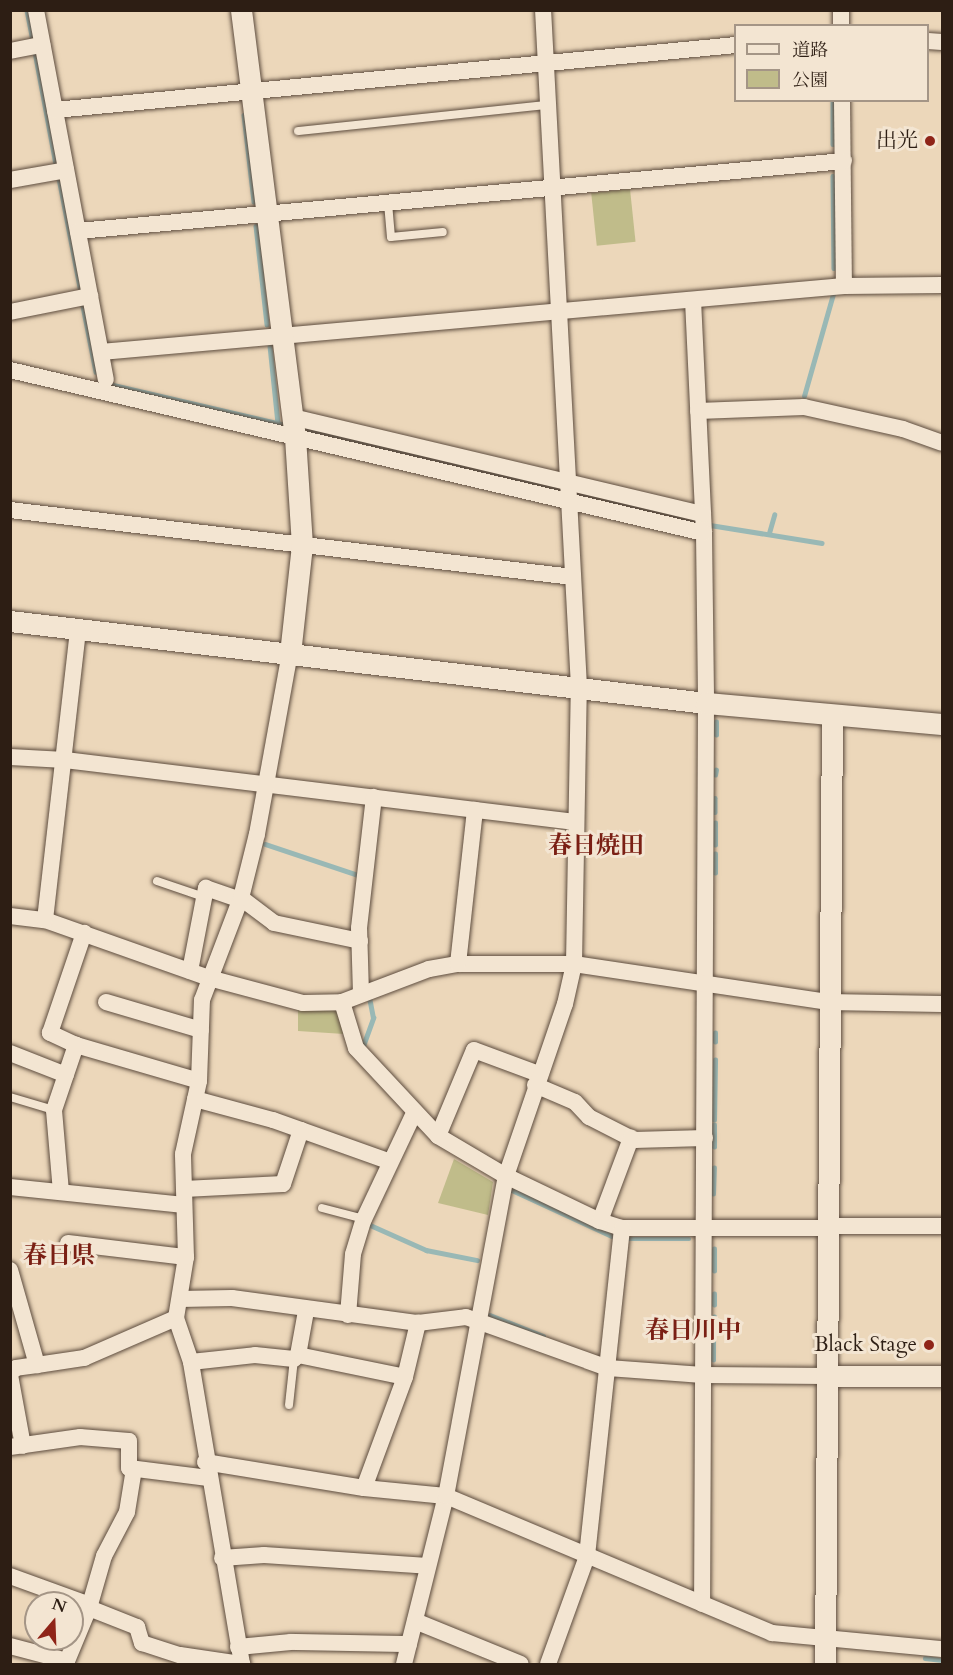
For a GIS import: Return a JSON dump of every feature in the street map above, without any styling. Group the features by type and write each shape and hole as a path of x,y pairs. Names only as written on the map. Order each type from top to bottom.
{"street":[{"path":"36,10 106,379"},
{"path":"10,1576 90,1606 137,1627 142,1643 180,1655 242,1664 206,1470 191,1362 176,1318 186,1257 183,1154 199,1081 202,1000 240,899 290,653 302,545 294,427 280,337 241,10"},
{"path":"404,1665 446,1496 506,1176 537,1079 565,1004 574,964 579,687 543,10"},
{"path":"10,51 42,45"},
{"path":"55,110 734,45"},
{"path":"842,102 844,286"},
{"path":"78,231 844,161"},
{"path":"10,180 66,170"},
{"path":"101,352 844,286 942,285"},
{"path":"10,312 90,296"},
{"path":"693,300 704,533 706,704 702,1604"},
{"path":"10,369 567,482 703,514"},
{"path":"698,411 804,407 903,429 942,443"},
{"path":"294,427 568,500 704,533"},
{"path":"10,510 573,577"},
{"path":"10,621 579,687 706,704 942,724"},
{"path":"45,920 78,630"},
{"path":"825,1665 827,1002 832,715"},
{"path":"10,757 64,760 576,822"},
{"path":"361,994 360,941 374,797"},
{"path":"458,963 475,810"},
{"path":"190,971 206,888 240,899 273,923 360,941"},
{"path":"10,916 45,920 209,978 303,1003 342,1002 429,969 458,963 574,964 827,1002 942,1004"},
{"path":"84,933 50,1033 76,1045 199,1081"},
{"path":"106,1002 201,1030"},
{"path":"342,1002 356,1048 414,1113 438,1136 506,1176 600,1221 622,1228 942,1226"},
{"path":"61,1192 54,1110 76,1045"},
{"path":"438,1136 474,1050 537,1079 575,1102 589,1116 631,1138 705,1137"},
{"path":"10,1053 66,1075"},
{"path":"195,1099 301,1130 388,1161"},
{"path":"348,1315 353,1254 364,1218 388,1161 414,1113"},
{"path":"10,1187 61,1192 184,1197 283,1184 301,1130"},
{"path":"600,1221 631,1138"},
{"path":"548,1665 587,1556 622,1228"},
{"path":"68,1243 186,1257"},
{"path":"10,1270 37,1365"},
{"path":"180,1299 232,1298 306,1311 418,1323 466,1317 608,1368 704,1375 942,1376"},
{"path":"296,1357 306,1311"},
{"path":"176,1318 84,1358 15,1368 10,1374 17,1446 80,1437 129,1441 129,1468 134,1469 206,1470 446,1496 772,1633 942,1649"},
{"path":"364,1488 405,1377 418,1323"},
{"path":"191,1362 255,1355 296,1357 405,1377"},
{"path":"10,1646 35,1658 68,1661 90,1606 104,1557 127,1512 134,1469"},
{"path":"222,1558 264,1555 428,1566"},
{"path":"415,1621 520,1665"},
{"path":"238,1647 291,1642 409,1644"}],"lane":[{"path":"298,131 548,105"},
{"path":"388,203 392,237 442,232"},
{"path":"157,881 204,897"},
{"path":"10,1096 54,1110"},
{"path":"322,1208 364,1218"},
{"path":"289,1405 296,1357"}],"green space":[{"path":"630,189 636,242 597,246 591,193"},
{"path":"298,1007 338,1008 344,1034 298,1031"},
{"path":"454,1159 493,1182 488,1215 438,1203"}],"waterway":[{"path":"27,10 33,41"},
{"path":"35,52 56,164"},
{"path":"833,102 833,144"},
{"path":"244,115 254,201"},
{"path":"833,176 834,268"},
{"path":"59,178 80,287"},
{"path":"256,226 267,324"},
{"path":"804,396 833,294"},
{"path":"82,301 96,372"},
{"path":"270,346 278,423"},
{"path":"109,384 281,424"},
{"path":"303,429 560,490"},
{"path":"574,493 699,523"},
{"path":"769,533 774,515"},
{"path":"710,525 822,543"},
{"path":"716,722 716,735"},
{"path":"715,775 716,770"},
{"path":"715,798 715,812"},
{"path":"715,823 715,845"},
{"path":"265,844 358,875"},
{"path":"715,854 715,873"},
{"path":"363,1046 373,1018 369,998"},
{"path":"715,1033 715,1042"},
{"path":"714,1120 715,1060"},
{"path":"714,1125 714,1147"},
{"path":"713,1194 714,1168"},
{"path":"512,1190 612,1236"},
{"path":"368,1224 426,1250 477,1260"},
{"path":"629,1239 689,1239"},
{"path":"714,1249 714,1271"},
{"path":"714,1294 714,1305"},
{"path":"490,1315 543,1336"},
{"path":"714,1317 714,1322"},
{"path":"713,1339 713,1360"},
{"path":"925,1658 942,1660"}],"place":[{"name":"出光","path":"930,141"},
{"name":"Black Stage","path":"929,1345"}],"district":[{"name":"春日焼田","path":"596,846"},
{"name":"春日県","path":"59,1256"},
{"name":"春日川中","path":"693,1331"}]}
